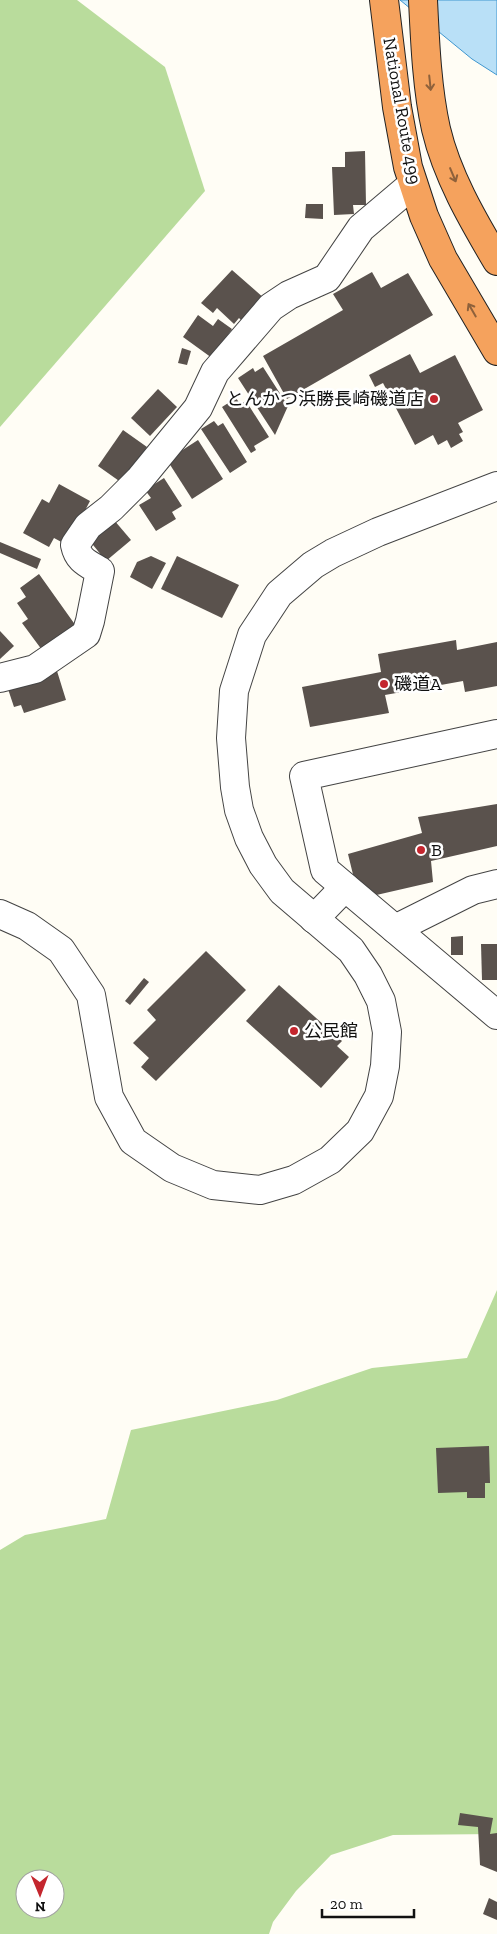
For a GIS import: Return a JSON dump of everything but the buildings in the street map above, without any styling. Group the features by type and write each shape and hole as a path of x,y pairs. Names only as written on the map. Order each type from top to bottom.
{"highway":[{"name":"National Route 499","path":"423,0 425,36 436,129 443,153 464,201 497,261"},
{"name":"National Route 499","path":"382,2 397,107 413,184 442,259 497,352"}],"street":[{"path":"0,678 35,669 86,634 100,571 81,560 77,554 75,545 88,526 111,508 138,480 198,408 215,372 271,307 290,295 327,278 361,228 413,184"},
{"path":"0,914 27,926 61,950 91,995 108,1097 133,1141 172,1168 213,1185 260,1190 294,1180 330,1160 360,1130 378,1096 385,1066 387,1032 381,1001 368,975 351,950 282,890 263,865 250,838 239,810 235,787 231,738 234,691 252,635 280,594 313,566 333,553 378,532 497,486"},
{"path":"497,734 304,776 325,870 497,1015"},
{"path":"395,929 473,890 497,884"},
{"path":"314,919 345,887"}],"green space":[{"path":"0,0 77,0 165,67 205,191 0,427"},
{"path":"497,1290 497,1834 393,1835 331,1855 296,1891 273,1922 269,1934 0,1934 0,1550 25,1535 106,1519 131,1430 277,1400 372,1368 467,1358"}],"water":[{"path":"400,0 497,0 497,75 472,59"}],"place":[{"name":"とんかつ浜勝長崎磯道店","path":"434,399"},
{"name":"磯道A","path":"384,684"},
{"name":"B","path":"421,850"},
{"name":"公民館","path":"294,1031"}]}
